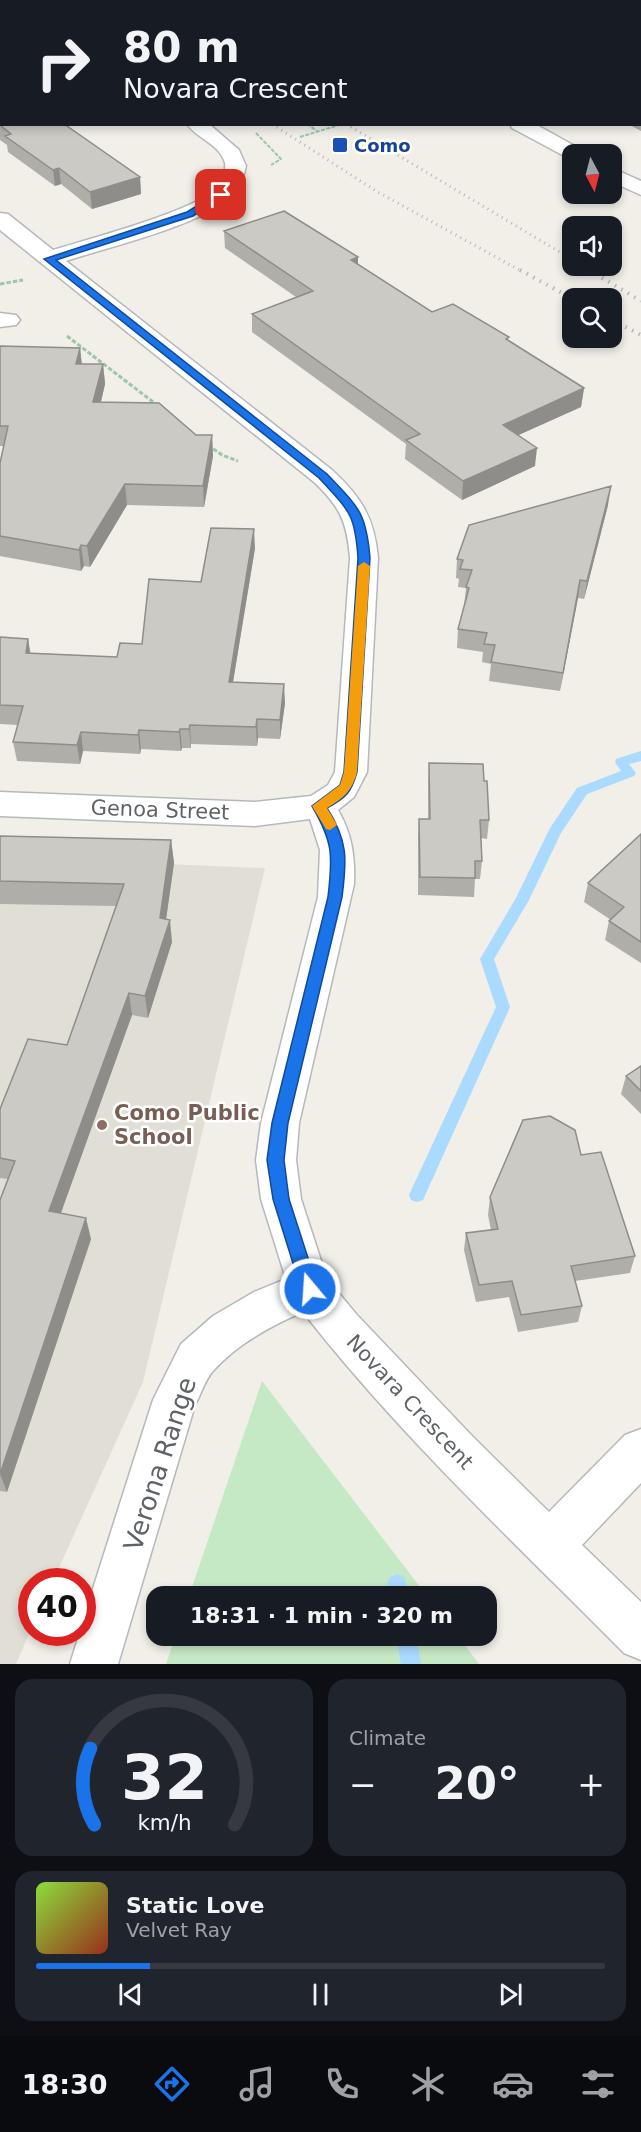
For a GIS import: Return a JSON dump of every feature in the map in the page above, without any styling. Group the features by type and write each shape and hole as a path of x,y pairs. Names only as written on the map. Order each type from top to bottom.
{"street":[{"path":"49,259 190,214 221,195 230,187 236,166 232,154 224,144 199,126"},
{"path":"523,126 562,147"},
{"path":"622,179 641,189"},
{"path":"0,219 323,476 355,511 362,531 364,558 351,772 346,787 337,796 319,806"},
{"name":"Genoa Street","path":"0,804 255,814 319,806"},
{"name":"Novara Crescent","path":"319,806 330,823 338,843 335,897 280,1123 276,1160 281,1199 310,1289 342,1329 457,1453 641,1636"},
{"name":"Verona Range","path":"94,1664 175,1400 196,1358 228,1330 269,1306 310,1289"},
{"path":"550,1545 641,1451"}],"path":[{"path":"311,126 318,131"},
{"path":"300,137 336,126"},
{"path":"254,131 280,159 271,165"},
{"path":"0,284 16,281"},
{"path":"67,336 158,406"},
{"path":"204,441 222,455 238,461"}],"shaded area":[{"name":"Como Public School","path":"0,857 265,868 143,1382 59,1568 18,1568 18,1646 24,1646 16,1664 0,1664"}],"green space":[{"path":"262,1381 419,1586 192,1586"},
{"path":"172,1646 465,1646 479,1664 166,1664"}],"building":[{"path":"1,126 67,126 140,177 90,192 59,168 53,170 5,136 11,134"},
{"path":"284,211 358,257 351,260 432,312 453,304 509,337 506,339 584,388 503,425 537,448 463,481 406,440 420,434 252,314 313,291 224,231"},
{"path":"0,346 80,348 76,364 103,364 93,402 159,403 196,435 212,435 203,486 125,484 87,546 81,545 79,550 0,536 0,463 8,426 0,426"},
{"path":"611,486 587,581 580,580 563,673 491,662 495,645 484,644 487,633 458,629 469,588 466,587 472,570 460,569 463,560 457,559 469,525"},
{"path":"211,528 254,529 229,682 284,684 280,720 257,719 256,727 190,725 189,729 180,729 179,732 139,730 138,735 81,732 77,745 13,742 23,706 0,705 0,637 28,639 26,653 117,657 120,643 142,644 149,579 201,582"},
{"path":"429,763 483,764 484,781 487,781 489,820 480,820 482,861 475,861 475,878 420,877 419,819 430,819"},
{"path":"641,834 641,942 609,921 624,907 588,883"},
{"path":"0,836 171,840 160,918 170,920 145,996 129,993 49,1211 86,1218 0,1474 0,1200 15,1161 0,1158 0,1109 28,1039 67,1045 124,884 0,881"},
{"path":"641,1066 641,1091 626,1076"},
{"path":"550,1116 575,1130 581,1155 601,1152 635,1256 571,1266 582,1306 521,1315 512,1281 479,1285 466,1233 498,1229 490,1197 523,1120"}],"waterway":[{"path":"417,1195 503,1007 487,959 522,900 555,831 582,791 629,773 621,762 641,756"},
{"path":"408,1646 411,1664"}],"railway":[{"path":"275,126 376,191 523,272"},
{"path":"349,126 562,253"},
{"path":"520,270 562,293"},
{"path":"599,276 641,301"},
{"path":"622,325 641,335"}],"slow traffic":[{"path":"330,825 319,806 337,796 346,787 351,772 364,566"}],"place":[{"name":"Como","path":"340,145"},
{"name":"Como Public School","path":"102,1125"}],"route":[{"path":"221,195 190,214 49,259 323,476 341,492 355,511 362,531 364,558 351,772 346,787 337,796 319,806 330,823 338,843 335,897 280,1123 276,1160 281,1199 310,1289"}]}
